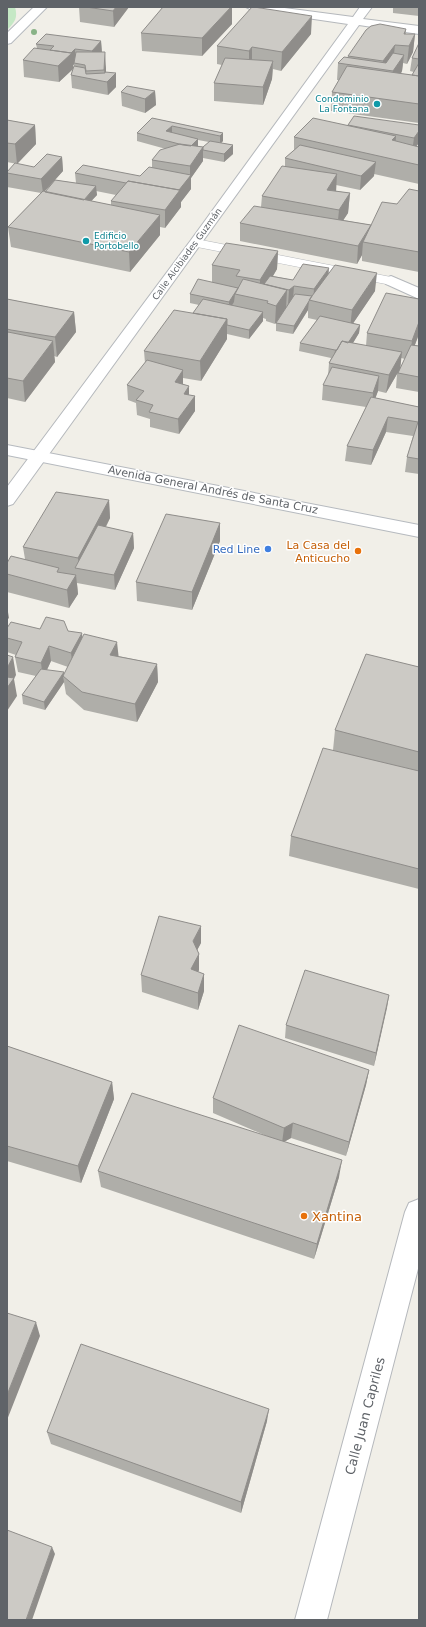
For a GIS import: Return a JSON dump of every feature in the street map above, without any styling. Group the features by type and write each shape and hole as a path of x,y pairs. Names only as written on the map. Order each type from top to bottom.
{"street":[{"path":"7,40 41,7"},
{"path":"252,7 419,30"},
{"name":"Calle Alcibiades Guzmán","path":"7,500 366,7"},
{"path":"391,281 419,294"},
{"name":"Avenida General Andrés de Santa Cruz","path":"7,450 419,531"},
{"name":"Calle Juan Capriles","path":"311,1620 419,1212"}],"lane":[{"path":"196,242 391,281"}],"green space":[{"path":"7,7 15,7 16,17 14,22 7,30"}],"building":[{"path":"86,7 116,7 113,11"},
{"path":"163,7 231,7 202,38 141,33"},
{"path":"252,7 312,16 282,52 252,47 249,51 217,46"},
{"path":"380,24 406,29 404,34 415,34 409,46 395,45 383,61 348,56 366,30 371,26"},
{"path":"46,34 101,41 92,51 75,49 71,53 50,50 54,46 36,44"},
{"path":"419,43 419,59 412,58"},
{"path":"34,48 72,53 58,66 23,60"},
{"path":"76,52 105,52 104,70 86,71 85,65 74,63"},
{"path":"393,53 404,55 393,71 338,63 344,57 386,63"},
{"path":"225,58 273,61 263,87 214,83"},
{"path":"419,63 419,76 412,75"},
{"path":"74,66 85,68 86,74 105,72 116,73 107,82 71,75"},
{"path":"347,66 419,76 419,104 332,92"},
{"path":"127,86 155,91 145,99 121,92"},
{"path":"354,116 419,125 419,131 414,138 348,125"},
{"path":"152,118 223,133 220,136 172,126 166,131 198,139 191,146 137,133"},
{"path":"313,118 396,136 392,140 419,147 419,165 294,137"},
{"path":"7,120 35,125 15,144 7,143"},
{"path":"210,141 233,145 224,154 203,150 203,147"},
{"path":"180,144 203,147 190,166 152,160 160,150"},
{"path":"300,145 376,162 361,176 285,158"},
{"path":"47,154 62,157 41,179 7,173 15,163 34,167"},
{"path":"83,165 140,176 149,167 191,175 179,190 128,181 126,183 75,173"},
{"path":"282,166 337,174 327,190 350,193 339,210 262,196"},
{"path":"55,180 96,186 84,200 45,192"},
{"path":"128,181 180,190 165,210 111,201"},
{"path":"409,189 419,191 419,252 363,242 382,202 397,204"},
{"path":"43,191 160,215 129,252 8,227"},
{"path":"254,206 371,225 358,246 240,223"},
{"path":"226,243 278,251 260,280 236,276 240,270 212,265"},
{"path":"303,264 329,268 314,289 294,286 289,290 264,284 270,276 293,280"},
{"path":"335,265 377,273 352,310 309,300"},
{"path":"198,279 238,288 229,302 190,294"},
{"path":"243,279 287,290 276,306 267,303 268,301 235,294"},
{"path":"386,293 419,299 419,322 412,341 367,333"},
{"path":"295,294 312,296 294,326 276,323"},
{"path":"7,299 74,312 55,337 11,330 7,329"},
{"path":"203,299 263,312 249,330 227,325 227,319 193,313"},
{"path":"174,310 227,319 200,361 144,351"},
{"path":"320,316 360,325 348,343 342,341 337,350 300,343"},
{"path":"8,332 53,341 23,381 7,378"},
{"path":"342,341 402,352 389,375 329,363"},
{"path":"411,345 419,346 419,377 398,373"},
{"path":"147,360 183,370 175,382 189,386 184,394 195,396 178,419 149,412 153,405 136,400 144,391 127,385"},
{"path":"332,367 379,376 373,393 323,385"},
{"path":"371,397 419,407 419,459 407,457 418,422 388,417 373,450 347,446"},
{"path":"56,492 109,500 78,558 23,547"},
{"path":"166,514 220,523 192,592 136,582"},
{"path":"98,525 133,533 114,575 75,568"},
{"path":"11,556 59,568 57,572 76,575 67,590 7,574 7,563"},
{"path":"46,617 64,621 68,631 82,633 71,653 49,646 41,663 15,657 22,642 7,638 7,628 11,622 40,629"},
{"path":"84,634 117,642 110,655 157,664 135,704 82,692 63,676"},
{"path":"366,654 419,667 419,752 335,730"},
{"path":"7,655 13,657 7,668"},
{"path":"41,669 64,672 44,702 22,695"},
{"path":"7,677 14,678 7,688"},
{"path":"323,748 419,771 419,869 291,836"},
{"path":"159,916 201,926 193,941 199,954 191,969 204,974 198,993 141,975"},
{"path":"305,970 389,995 376,1053 286,1025"},
{"path":"239,1025 369,1070 349,1142 293,1123 284,1128 213,1098"},
{"path":"7,1046 112,1082 78,1166 7,1146"},
{"path":"132,1093 342,1160 317,1244 98,1171"},
{"path":"7,1313 36,1322 7,1395"},
{"path":"81,1344 269,1409 241,1502 47,1432"},
{"path":"7,1530 52,1547 26,1620 7,1620"}],"place":[{"name":"Condominio La Fontana","path":"377,104"},
{"name":"Edificio Portobello","path":"86,241"},
{"name":"Red Line","path":"268,549"},
{"name":"La Casa del Anticucho","path":"358,551"},
{"name":"Xantina","path":"304,1216"}]}
